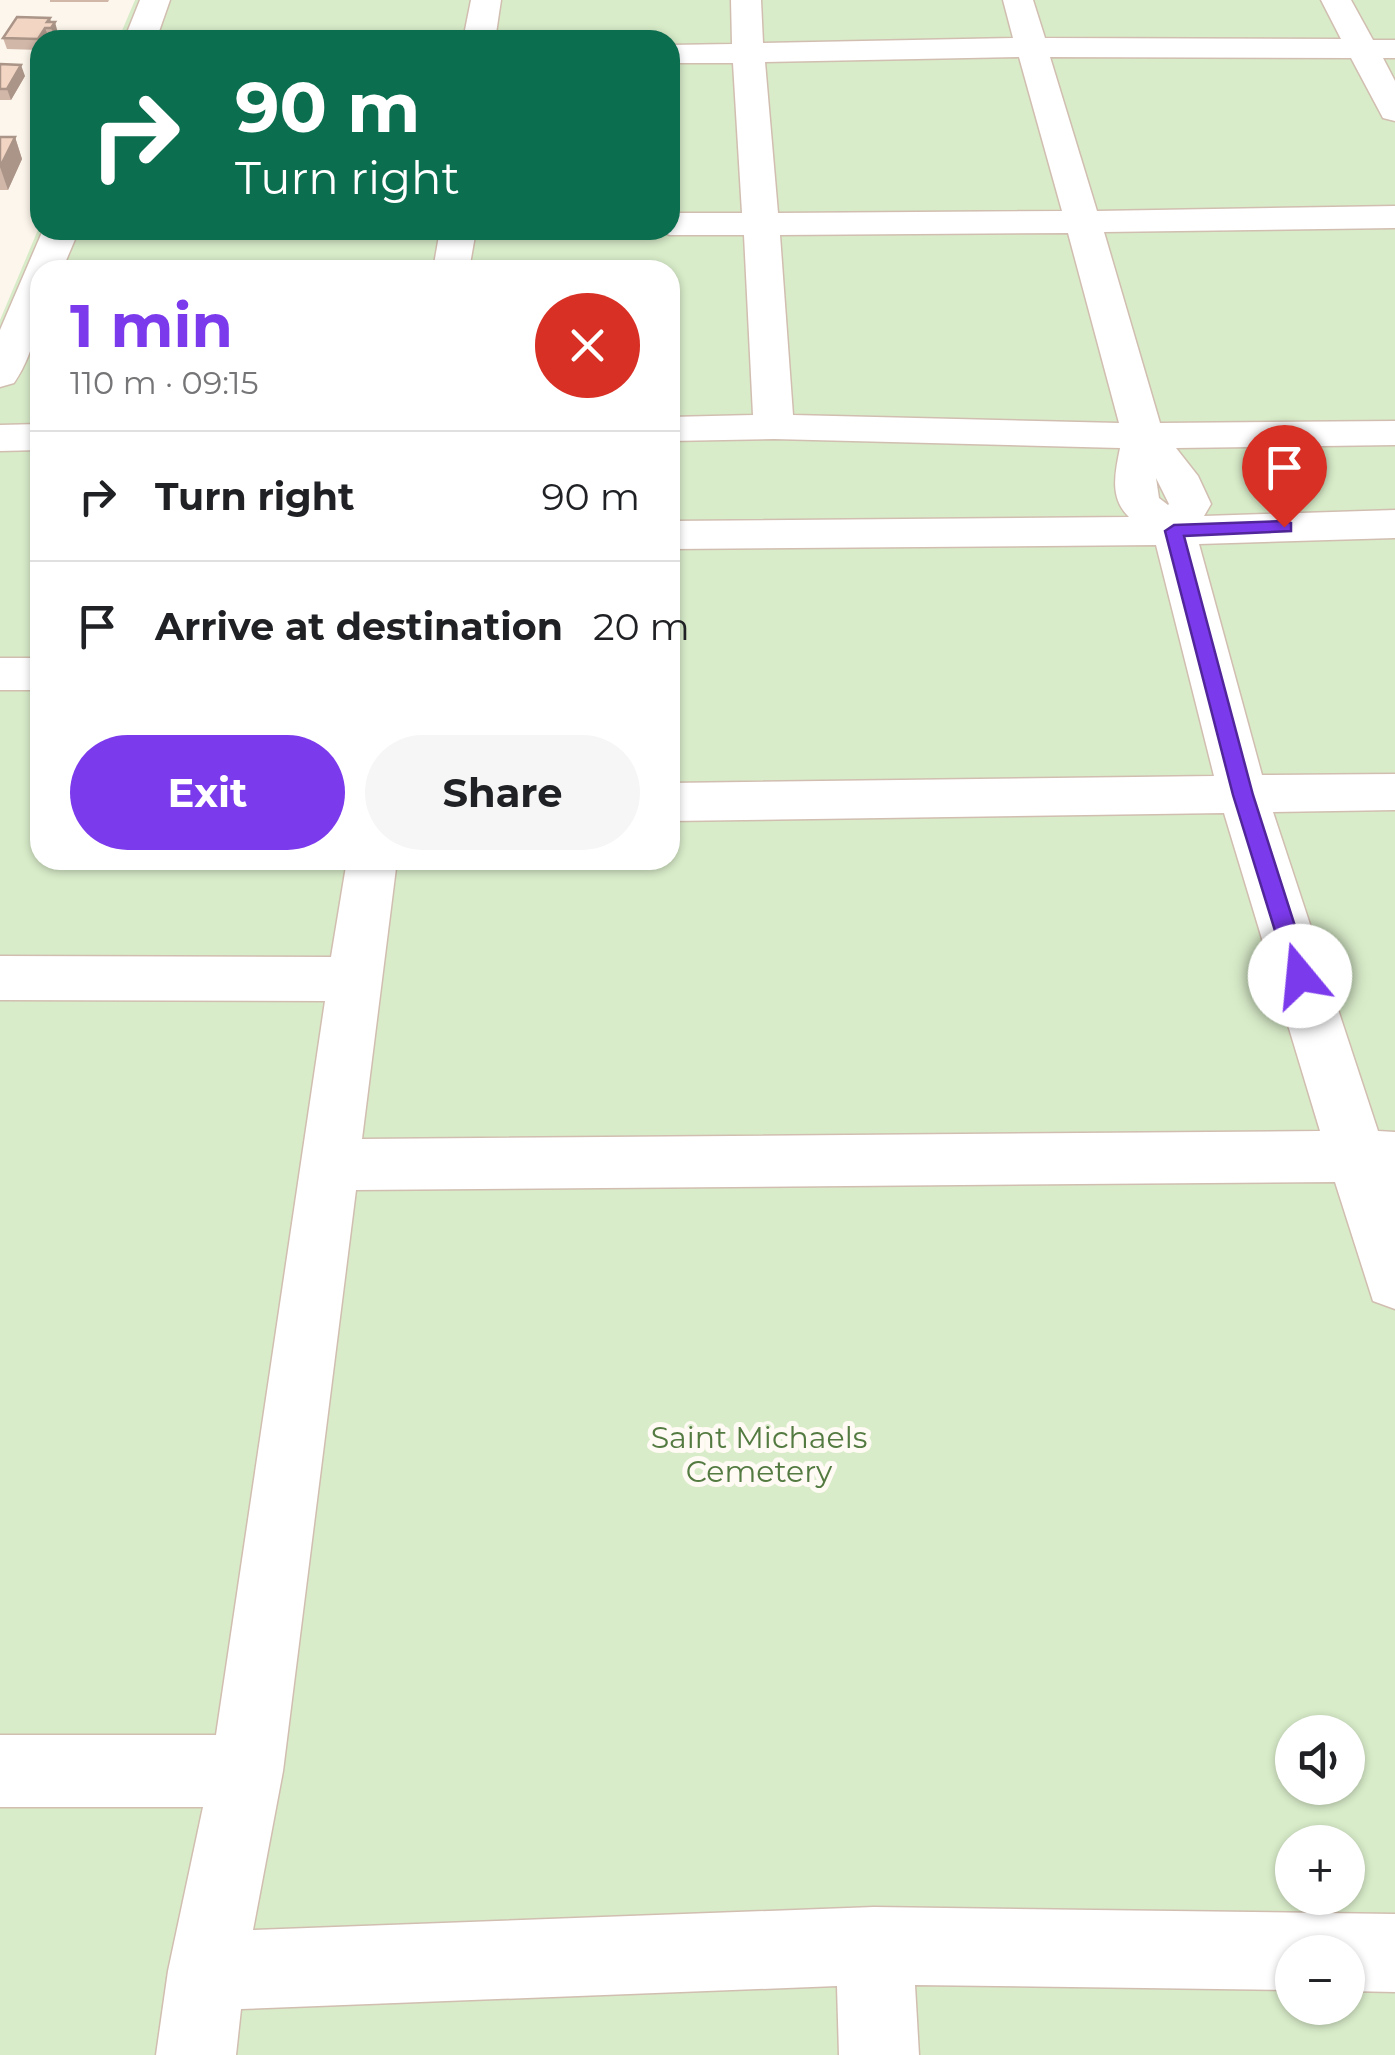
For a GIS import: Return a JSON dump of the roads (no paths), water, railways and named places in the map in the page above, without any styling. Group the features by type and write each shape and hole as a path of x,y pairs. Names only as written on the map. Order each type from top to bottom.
{"lane":[{"path":"144,30 155,0"},
{"path":"482,30 486,0"},
{"path":"746,0 774,427"},
{"path":"1018,0 1143,436 1134,479 1139,504 1174,531 1243,795 1376,1156 1395,1281"},
{"path":"1336,0 1395,111"},
{"path":"680,54 1032,48 1395,49"},
{"path":"680,224 1395,217"},
{"path":"0,375 30,304"},
{"path":"680,430 774,427 1143,436 1395,433"},
{"path":"0,438 30,438"},
{"path":"680,535 1174,531 1395,524"},
{"path":"0,674 30,674"},
{"path":"680,802 1395,792"},
{"path":"196,2055 207,1971 247,1771 371,870"},
{"path":"0,978 355,979"},
{"path":"327,1166 1376,1156"},
{"path":"0,1771 247,1771"},
{"path":"207,1971 874,1946 1395,1952"},
{"path":"874,1946 879,2055"}],"park label":[{"name":"Saint Michaels Cemetery","path":"759,1454"}]}
